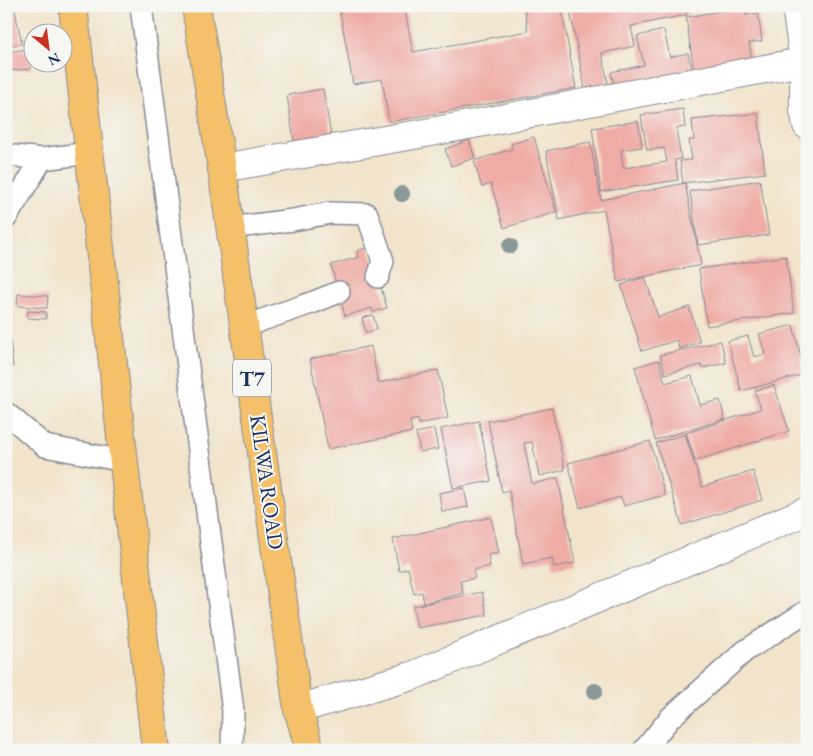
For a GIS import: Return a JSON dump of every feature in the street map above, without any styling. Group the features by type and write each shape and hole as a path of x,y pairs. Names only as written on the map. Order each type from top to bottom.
{"highway":[{"path":"73,6 156,750"},
{"name":"KILWA ROAD","path":"196,6 222,168 298,709 310,750"}],"street":[{"path":"796,6 805,61 804,110 807,125"},
{"path":"222,168 431,132 805,61"},
{"path":"298,709 412,676 807,512"}],"lane":[{"path":"141,6 233,711 244,750"},
{"path":"6,155 42,159 89,152"},
{"path":"6,218 42,159"},
{"path":"230,228 330,213 367,214 383,261 378,277"},
{"path":"244,326 339,292"},
{"path":"6,412 45,446 124,461"},
{"path":"644,750 670,718 745,651 807,611"},
{"path":"232,750 233,711"}],"building":[{"path":"6,6 14,6 22,44 6,46"},
{"path":"339,6 404,6 413,52 528,31 524,6 561,6 576,88 389,122 382,79 353,84"},
{"path":"569,6 686,6 687,15 631,26 635,46 602,53 610,94 587,99"},
{"path":"744,7 746,15 758,13 762,41 749,43 752,62 694,71 686,17"},
{"path":"664,30 670,57 688,53 694,77 616,95 611,72 644,65 637,36"},
{"path":"22,50 22,70 6,71 6,52"},
{"path":"323,89 331,135 294,141 287,95"},
{"path":"683,109 685,127 676,128 681,159 675,160 678,180 601,192 592,128 638,121 642,147 621,150 623,168 667,162 664,148 647,150 641,115"},
{"path":"758,113 765,173 683,183 680,161 692,160 689,140 694,140 692,120"},
{"path":"534,137 556,212 504,228 491,184 482,187 474,161 512,149 511,144"},
{"path":"469,140 475,158 451,166 445,149"},
{"path":"590,142 601,200 685,183 701,265 618,282 604,210 559,220 546,151"},
{"path":"760,180 769,235 698,245 690,191"},
{"path":"369,247 387,308 373,312 372,308 345,316 331,265 359,257 357,251"},
{"path":"786,256 794,313 707,326 699,269"},
{"path":"645,277 658,317 689,307 700,342 679,349 677,340 642,351 621,285"},
{"path":"18,294 48,296 47,308 17,306"},
{"path":"28,311 46,312 46,319 27,318"},
{"path":"373,315 377,329 366,333 362,318"},
{"path":"8,319 13,367 6,368 6,320"},
{"path":"793,325 805,374 741,391 728,341 748,336 754,357 765,354 759,334"},
{"path":"721,341 726,363 702,368 701,365 665,374 660,355"},
{"path":"371,346 378,383 438,370 448,418 419,424 418,419 410,421 412,432 328,449 310,359"},
{"path":"659,360 665,383 692,376 700,405 720,400 725,419 655,440 635,367"},
{"path":"774,385 789,431 695,461 686,433 761,409 755,391"},
{"path":"552,408 565,470 539,476 532,442 524,443 532,484 558,478 575,563 554,567 552,558 523,564 509,490 502,492 488,421"},
{"path":"479,421 491,481 453,488 441,429"},
{"path":"434,429 438,449 420,452 416,433"},
{"path":"685,434 702,487 753,471 762,500 682,525 656,443"},
{"path":"650,441 665,495 624,506 621,497 580,508 568,463"},
{"path":"464,488 468,507 442,512 439,493"},
{"path":"491,517 499,553 488,555 490,566 473,570 475,578 460,581 463,593 424,603 422,592 414,594 408,568 399,571 393,539"},
{"path":"482,592 487,615 417,628 413,606"}]}
